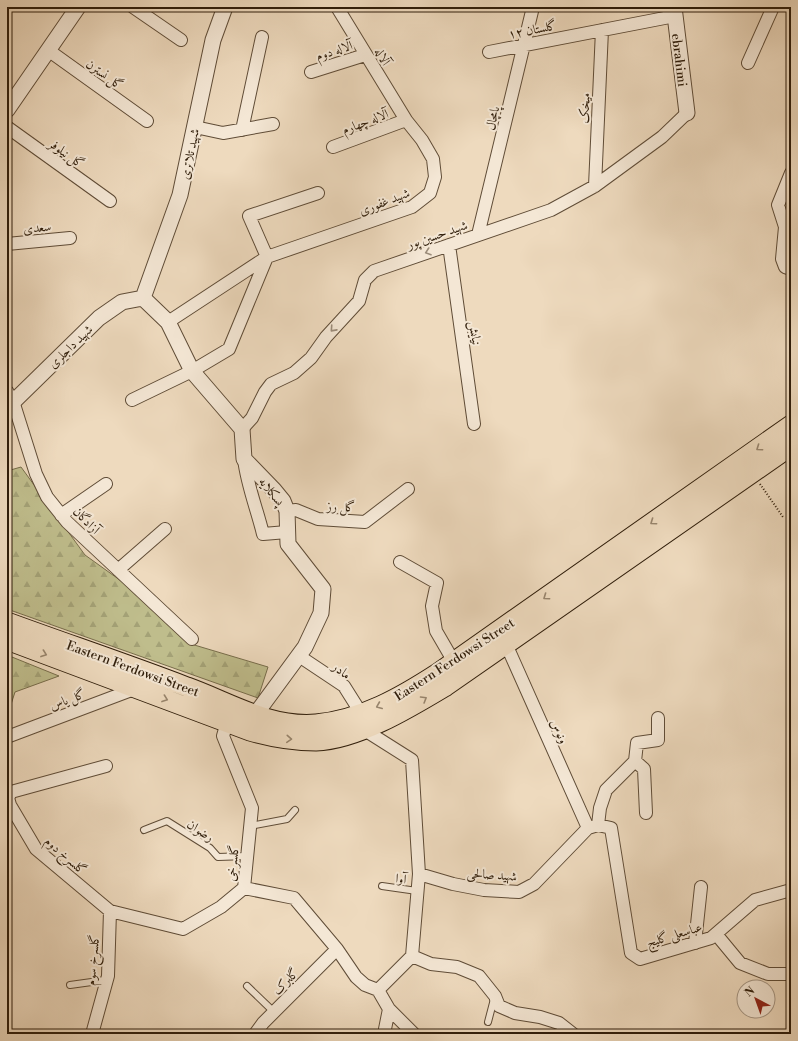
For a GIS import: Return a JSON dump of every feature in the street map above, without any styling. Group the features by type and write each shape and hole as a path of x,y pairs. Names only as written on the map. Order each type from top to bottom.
{"main road":[{"name":"Eastern Ferdowsi Street","path":"7,640 250,731 277,738 317,741 355,733 362,721 454,662 791,425"},
{"name":"Eastern Ferdowsi Street","path":"7,622 188,687 255,715 280,722 316,724 351,718 362,721 406,710 446,686 791,446"}],"street":[{"path":"7,110 78,7"},
{"path":"133,7 181,40"},
{"name":"شهید تلاتری","path":"143,298 180,195 214,40 224,7"},
{"name":"آلاله","path":"337,7 406,120"},
{"name":"پامچال","path":"478,235 533,7"},
{"path":"748,63 773,7"},
{"name":"گلستان ۱۲","path":"489,52 602,30 674,11"},
{"name":"ebrahimi","path":"674,11 687,113"},
{"name":"میخک","path":"594,186 602,30"},
{"path":"242,130 262,37"},
{"name":"گل نسترن","path":"48,50 147,121"},
{"name":"آلاله دوم","path":"311,72 365,55"},
{"name":"شهید حسین پور","path":"242,429 252,418 265,392 271,384 294,373 311,358 326,337 359,301 365,280 374,271 551,210 594,186 662,137 687,113"},
{"name":"آلاله چهارم","path":"333,147 406,120"},
{"name":"شهید غفوری","path":"168,322 267,257 412,207 430,193 435,177 433,159 422,140 406,120"},
{"path":"195,127 223,133 272,124"},
{"name":"گل نیلوفر","path":"7,127 110,201"},
{"path":"791,173 778,205 785,227 782,259 785,267 791,269"},
{"path":"132,400 192,370 229,349 267,257 249,216 318,193"},
{"name":"سعدی","path":"7,244 70,238"},
{"name":"نیایش","path":"449,245 474,424"},
{"path":"143,298 168,322 192,370 242,429 247,482 258,512 263,534 287,532"},
{"name":"شهید داجلری","path":"9,400 99,318 122,302 143,298"},
{"name":"آزادگان","path":"9,400 36,474 47,497 61,515 192,639"},
{"name":"پسکلایه","path":"244,459 274,490 287,511 288,544 323,589 321,613 305,647 255,715"},
{"path":"61,515 106,484"},
{"name":"گل رز","path":"287,511 296,510 318,519 365,522 408,490"},
{"path":"118,570 165,529"},
{"path":"400,562 437,583 432,606 436,631 454,662"},
{"name":"ونوس","path":"506,644 593,827"},
{"name":"مادر","path":"298,656 344,686 362,721"},
{"name":"گل یاس","path":"7,737 137,688"},
{"path":"593,827 606,790 634,761 637,743 658,740 658,718"},
{"path":"362,721 412,760 419,874 412,956 378,990"},
{"name":"گلسرخی","path":"110,910 183,929 221,907 244,888 252,808 223,736 227,722"},
{"path":"634,761 644,769 646,813"},
{"name":"گلسرخ دوم","path":"106,766 10,792 8,798 36,849 110,910"},
{"name":"عباسعلی گلیج","path":"593,827 611,828 631,953 640,959 711,938 755,900 791,890"},
{"name":"شهید صالحی","path":"419,874 453,884 484,890 519,892 534,884 593,827"},
{"path":"244,888 294,898 337,949 356,977 365,985 378,990 389,1009 414,1034"},
{"path":"695,943 701,888"},
{"name":"گلسرخ سوم","path":"92,1034 106,980 110,910"},
{"path":"716,934 740,963 768,974 791,974"},
{"name":"گلبرک","path":"254,1034 337,949"},
{"path":"412,956 431,964 456,967 479,976 495,996 499,1006 515,1013 540,1016 560,1023 573,1034"},
{"path":"384,1034 389,1009"}],"lane":[{"path":"250,826 287,819 295,810"},
{"name":"رضوان","path":"144,830 166,821 210,848 218,857 247,856"},
{"name":"آوا","path":"382,886 417,891"},
{"path":"70,985 106,980"},
{"path":"248,986 274,1012"},
{"path":"488,1022 495,996"}],"path":[{"path":"753,473 783,517"}],"green space":[{"path":"21,467 85,555 124,583 191,644 268,667 258,698 7,609 7,471"},
{"path":"7,655 59,676 15,692 7,717"}]}
